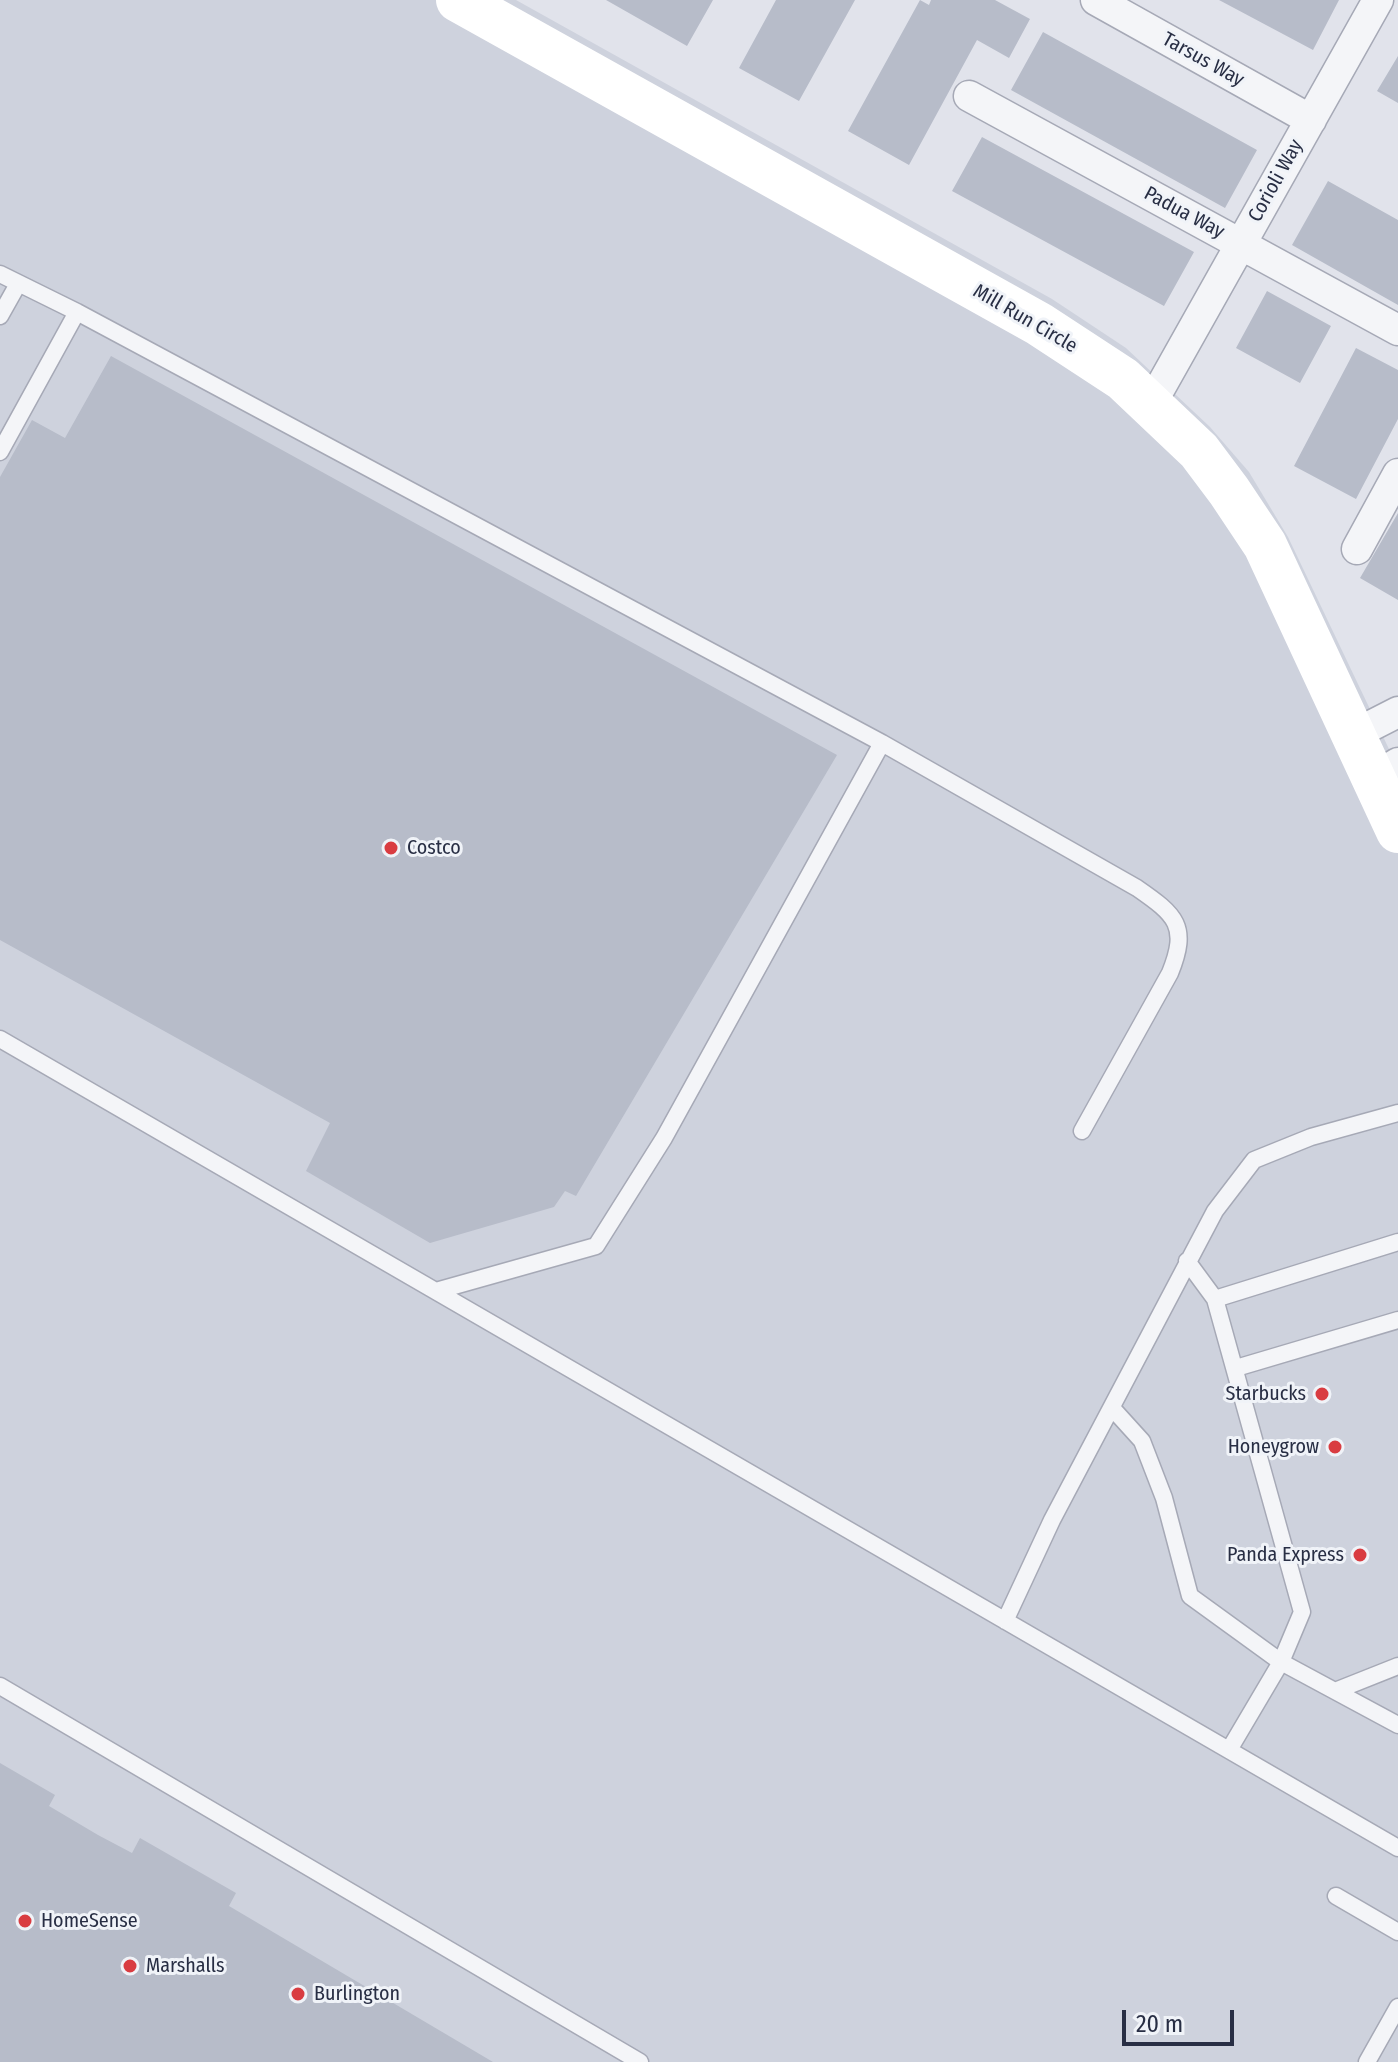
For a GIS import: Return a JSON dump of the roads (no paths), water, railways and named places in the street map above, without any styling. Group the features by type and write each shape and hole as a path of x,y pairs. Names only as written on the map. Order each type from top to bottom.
{"street":[{"name":"Mill Run Circle","path":"458,0 1039,324 1123,379 1199,451 1265,545 1353,735 1385,771 1398,831"},
{"name":"Tarsus Way","path":"1096,0 1311,120"},
{"name":"Corioli Way","path":"1151,404 1378,0"},
{"name":"Padua Way","path":"969,96 1398,330"},
{"path":"1357,549 1398,474"},
{"path":"1353,735 1398,712"}],"lane":[{"path":"0,274 77,312 882,743 1164,906 1179,925 1180,949 1170,973 1082,1131"},
{"path":"0,316 18,284"},
{"path":"0,452 77,312"},
{"path":"436,1291 596,1246 664,1138 882,743"},
{"path":"0,1039 1398,1848"},
{"path":"1005,1621 1052,1520 1113,1409 1187,1261 1215,1211 1254,1160 1311,1137 1398,1113"},
{"path":"1215,1299 1398,1242"},
{"path":"1187,1261 1215,1299 1302,1612 1281,1662 1229,1750"},
{"path":"1236,1368 1398,1320"},
{"path":"1113,1409 1142,1441 1164,1498 1190,1596 1281,1662 1398,1725"},
{"path":"1335,1691 1398,1666"},
{"path":"0,1686 640,2062"},
{"path":"1336,1896 1398,1932"},
{"path":"1367,2062 1398,2007"}],"place":[{"name":"Costco","path":"391,848"},
{"name":"Starbucks","path":"1322,1394"},
{"name":"Honeygrow","path":"1335,1447"},
{"name":"Panda Express","path":"1360,1555"},
{"name":"HomeSense","path":"25,1921"},
{"name":"Marshalls","path":"130,1966"},
{"name":"Burlington","path":"298,1994"}]}
